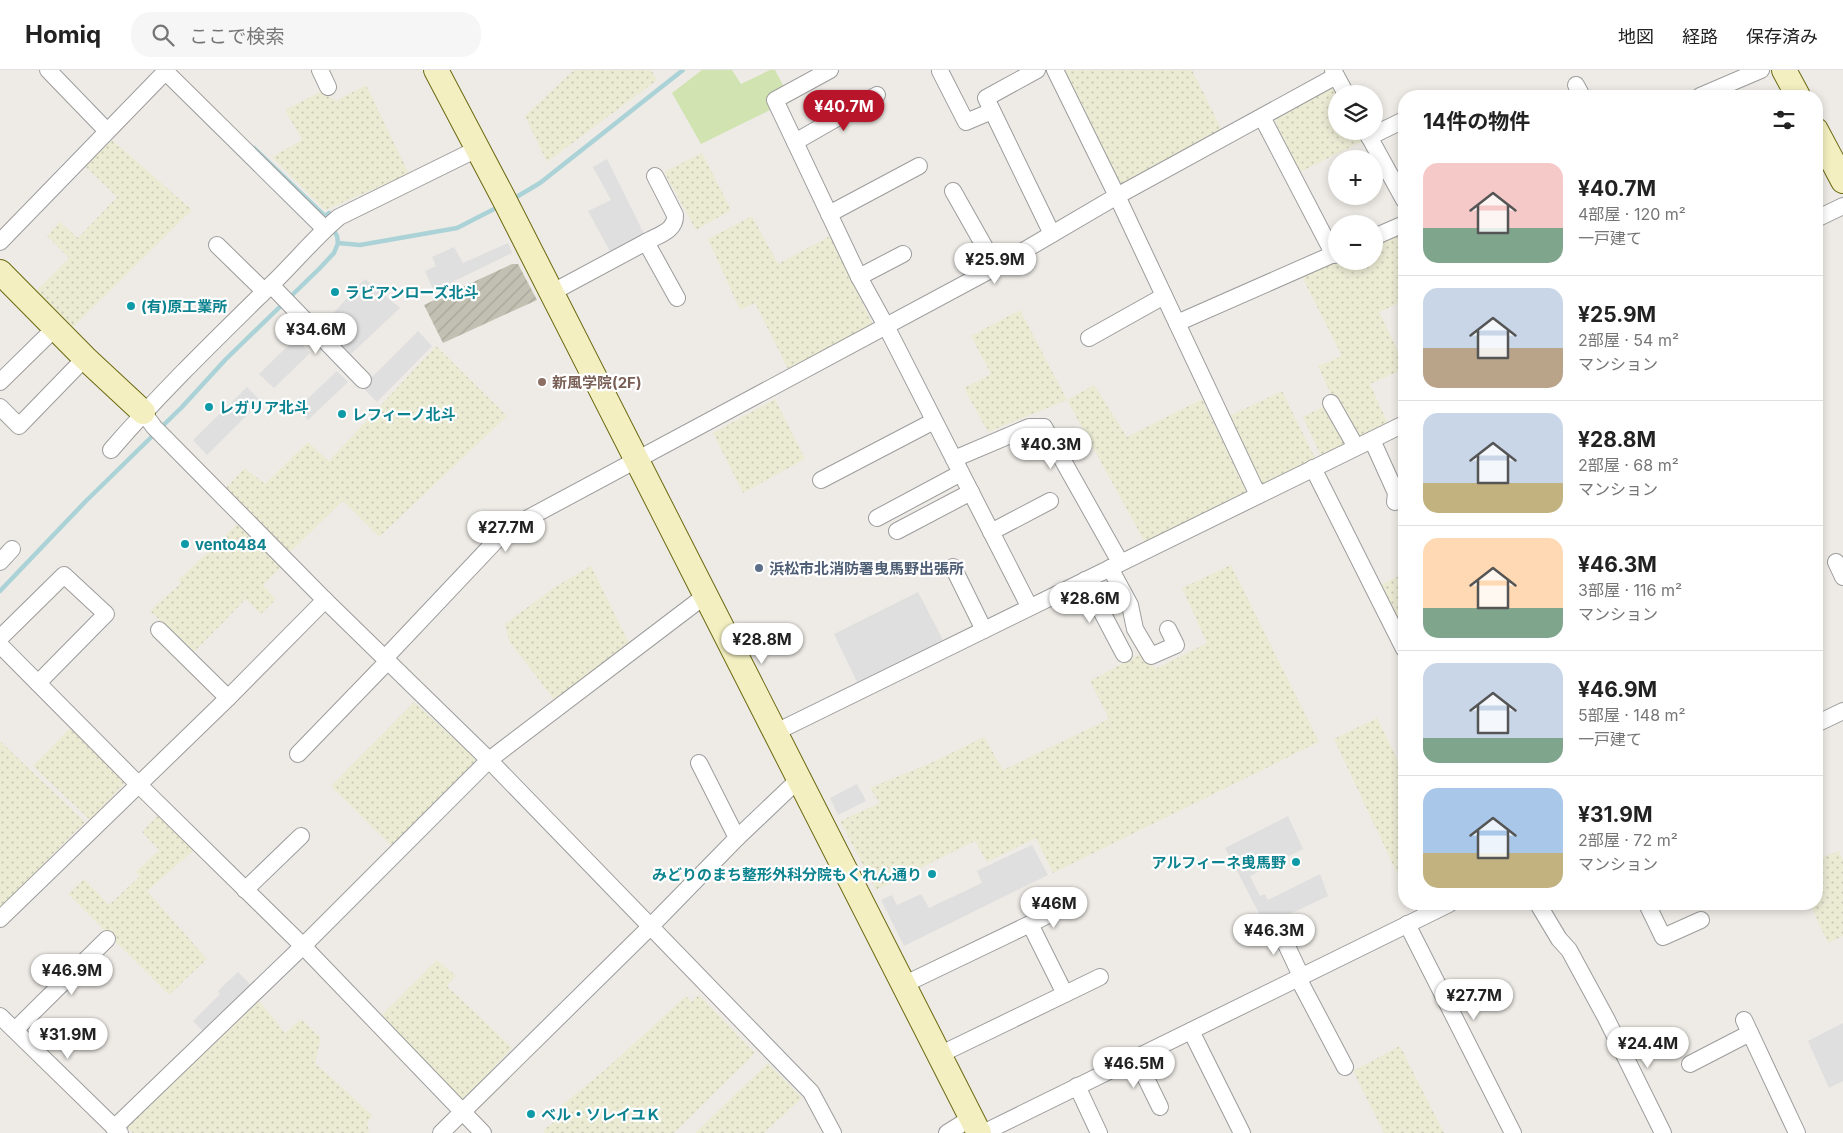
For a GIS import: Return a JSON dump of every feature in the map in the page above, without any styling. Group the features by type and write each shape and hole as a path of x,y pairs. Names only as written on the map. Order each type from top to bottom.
{"street":[{"path":"48,70 107,131"},
{"path":"0,242 166,70 325,228"},
{"path":"320,70 328,87"},
{"path":"436,70 706,595 774,733 903,985 978,1128"},
{"path":"830,70 775,100 859,276 1029,606"},
{"path":"1037,70 986,98 1052,234"},
{"path":"1055,70 1118,196 1258,496"},
{"path":"1714,90 1761,70"},
{"path":"1784,70 1795,90"},
{"path":"940,71 966,122 992,110"},
{"path":"298,754 506,530 996,267 1118,196 1262,117 1334,73 1341,85"},
{"path":"794,142 877,95"},
{"path":"1262,117 1328,241"},
{"path":"1383,128 1398,122"},
{"path":"1372,140 1398,178"},
{"path":"1823,143 1843,181"},
{"path":"111,450 154,426 268,288 325,228 339,217 477,149"},
{"path":"829,214 919,166"},
{"path":"551,293 672,228 676,222 675,215 655,176"},
{"path":"952,191 996,267"},
{"path":"1823,216 1843,206"},
{"path":"1383,233 1398,227"},
{"path":"646,242 677,298"},
{"path":"217,245 292,307 363,380"},
{"path":"859,276 903,254"},
{"path":"1177,323 1328,257"},
{"path":"0,272 325,600 489,760 811,1092 833,1133"},
{"path":"1090,338 1164,296"},
{"path":"0,382 55,328"},
{"path":"0,407 19,426 86,358"},
{"path":"1330,403 1356,447"},
{"path":"821,480 934,421"},
{"path":"877,518 958,466 1029,427 1044,426 1115,565 1130,605 1134,629 1151,656 1176,645 1168,629"},
{"path":"774,733 1029,606 1398,427"},
{"path":"1372,440 1396,493 1395,502"},
{"path":"1313,468 1398,637"},
{"path":"897,531 971,492"},
{"path":"991,532 1050,501"},
{"path":"0,562 12,549"},
{"path":"953,567 984,630"},
{"path":"0,638 64,575 106,614 38,683"},
{"path":"1085,580 1124,654"},
{"path":"0,1016 112,1130 303,946 489,760 706,595"},
{"path":"0,919 228,698 325,600"},
{"path":"159,630 228,698"},
{"path":"0,645 303,946 483,1133"},
{"path":"1823,721 1843,711"},
{"path":"699,763 737,838"},
{"path":"441,1133 650,927 737,838 799,779"},
{"path":"245,890 301,836"},
{"path":"903,985 1064,907"},
{"path":"947,1133 978,1128 1077,1086 1436,910"},
{"path":"1541,910 1558,939 1569,950 1663,1133"},
{"path":"1650,910 1663,937 1701,920"},
{"path":"1276,923 1300,977 1345,1068"},
{"path":"1030,924 1065,994"},
{"path":"1407,924 1513,1133"},
{"path":"15,1030 107,939"},
{"path":"939,1055 1100,977"},
{"path":"1690,1064 1747,1026 1797,1133"},
{"path":"1191,1031 1242,1133"},
{"path":"1136,1058 1160,1107"},
{"path":"1077,1086 1100,1133"}],"shaded area":[{"path":"607,159 644,234 611,253 588,211 611,200 593,167"},
{"path":"508,243 512,253 434,291 425,271 436,266 432,257 454,247 463,263"},
{"path":"512,264 518,264 537,300 443,343 424,305"},
{"path":"365,279 400,308 351,354 330,334 325,322"},
{"path":"418,331 432,346 377,402 362,387"},
{"path":"296,338 310,353 274,388 259,374"},
{"path":"337,371 348,382 308,420 297,409"},
{"path":"247,387 261,401 207,455 193,440"},
{"path":"918,592 943,640 857,682 834,634"},
{"path":"857,784 866,801 838,815 830,798"},
{"path":"1288,816 1303,849 1250,876 1260,896 1265,894 1268,900 1320,874 1328,896 1279,919 1271,925 1261,917 1225,848"},
{"path":"1032,845 1048,875 904,946 881,900 892,895 897,905 921,894 929,908 982,883 977,871"},
{"path":"238,972 253,987 205,1033 193,1021 220,994 218,991"},
{"path":"1843,1023 1843,1081 1829,1088 1808,1041"}],"green space":[{"path":"574,70 651,70 657,80 547,162 525,116"},
{"path":"702,70 732,70 741,84 770,70 775,70 785,89 774,108 701,144 672,93"},
{"path":"1063,70 1192,70 1222,130 1122,186"},
{"path":"366,85 409,174 325,210 272,157 302,140 285,110 322,91 336,101"},
{"path":"1328,88 1328,140 1363,141 1345,150 1328,150 1328,158 1300,172 1277,126 1278,116"},
{"path":"112,140 192,210 72,328 36,291 69,258 47,236 60,222 78,238 117,197 85,166"},
{"path":"702,153 731,210 696,230 664,172"},
{"path":"752,216 778,264 830,236 874,327 788,369 755,303 740,310 708,239"},
{"path":"1398,236 1398,304 1379,312 1398,351 1398,372 1370,384 1389,426 1322,458 1303,417 1334,401 1318,366 1342,356 1302,277 1328,266 1328,270 1383,270 1383,242"},
{"path":"1020,310 1067,400 988,432 964,388 991,374 971,336"},
{"path":"436,346 507,416 379,537 343,501 289,553 225,489 245,468 265,484 308,442 329,461"},
{"path":"1094,385 1127,437 1202,399 1248,494 1146,544 1067,400"},
{"path":"1282,391 1316,460 1261,487 1227,417"},
{"path":"775,399 805,459 743,493 713,433"},
{"path":"239,523 283,565 263,585 276,599 261,614 246,599 194,652 150,611 181,583 178,580"},
{"path":"1231,565 1319,742 1053,873 1036,838 987,862 975,841 876,890 840,821 880,803 870,788 933,762 984,737 1003,770 1109,719 1090,681 1146,651 1155,669 1207,643 1182,588"},
{"path":"591,566 630,645 556,702 509,641 505,624 555,587"},
{"path":"1398,576 1398,620 1379,586"},
{"path":"414,702 477,760 393,847 331,786"},
{"path":"1377,718 1398,761 1398,875 1334,739"},
{"path":"73,725 127,781 90,820 33,766"},
{"path":"0,741 85,822 0,908"},
{"path":"160,813 194,850 147,891 207,959 169,995 68,894 84,879 109,905 140,876 136,872 159,850 142,832"},
{"path":"1839,851 1843,860 1843,936 1828,943 1813,910 1823,910 1823,857"},
{"path":"437,960 456,976 447,986 512,1048 462,1102 380,1017"},
{"path":"699,995 755,1053 674,1133 545,1133 543,1131 565,1112 560,1107 606,1069 686,996 691,1002"},
{"path":"259,1001 285,1033 301,1019 321,1038 315,1063 373,1116 367,1123 369,1133 133,1133 127,1127"},
{"path":"1400,1046 1444,1133 1384,1133 1353,1071"},
{"path":"768,1063 802,1098 764,1133 695,1133"}],"waterway":[{"path":"513,199 540,183 683,70"},
{"path":"254,148 325,216 329,213"},
{"path":"0,591 85,502 182,407 226,359 319,269 334,253 338,243 360,245 457,228 500,206"},
{"path":"332,227 337,236 338,243"}],"place":[{"name":"ラビアンローズ北斗","path":"335,292"},
{"name":"(有)原工業所","path":"131,306"},
{"name":"新風学院(2F)","path":"542,382"},
{"name":"レガリア北斗","path":"209,407"},
{"name":"レフィーノ北斗","path":"342,414"},
{"name":"vento484","path":"185,544"},
{"name":"浜松市北消防署曳馬野出張所","path":"759,568"},
{"name":"アルフィーネ曵馬野","path":"1296,862"},
{"name":"みどりのまち整形外科分院もくれん通り","path":"932,874"},
{"name":"ベル・ソレイユＫ","path":"531,1114"}]}
